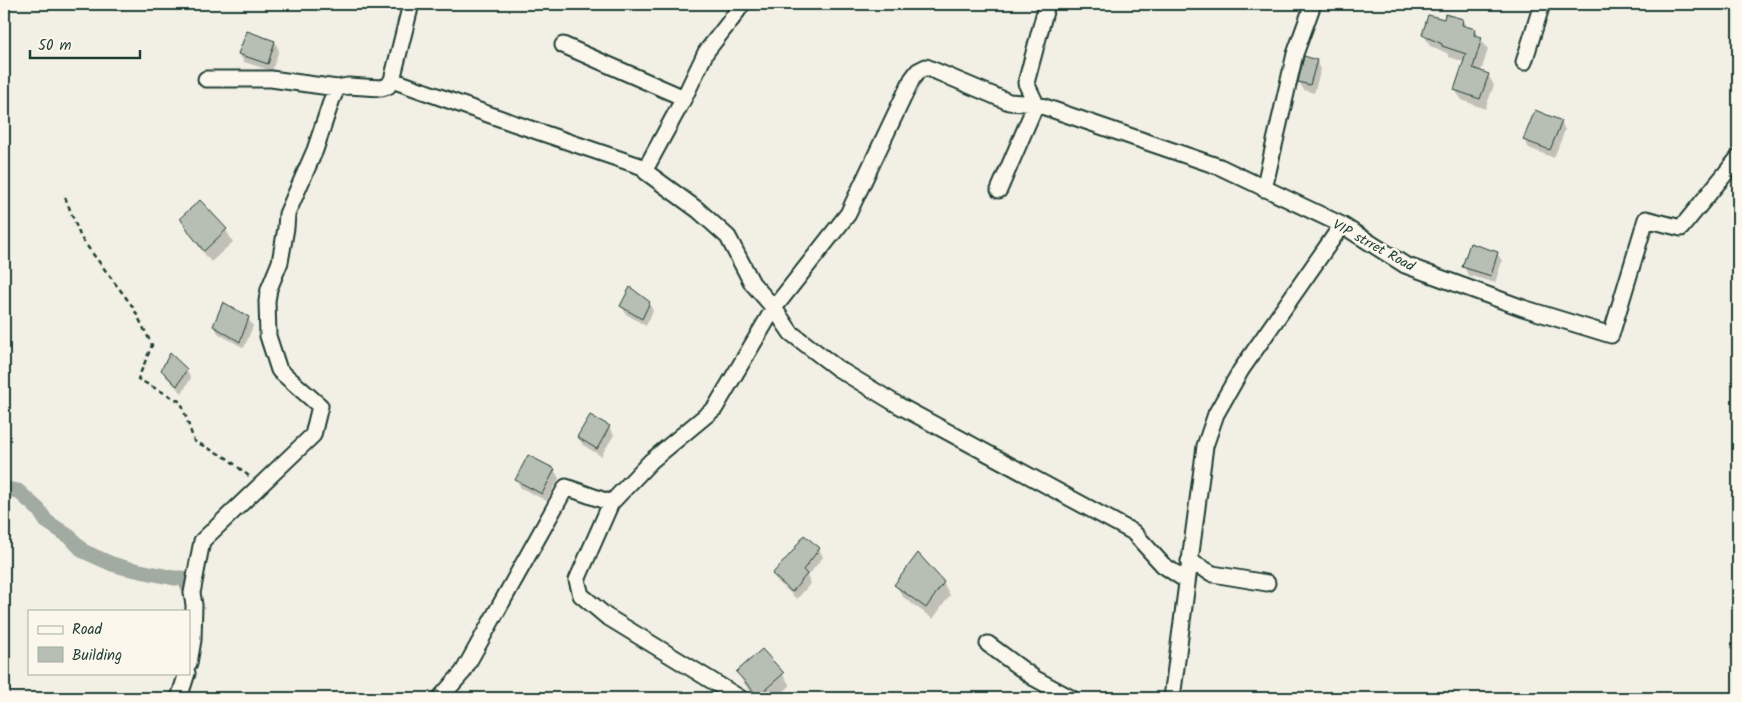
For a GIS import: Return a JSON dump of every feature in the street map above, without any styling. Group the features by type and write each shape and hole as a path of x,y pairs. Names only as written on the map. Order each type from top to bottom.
{"street":[{"path":"206,79 271,79 337,88 348,86 381,88 388,86 392,80 411,4"},
{"path":"742,4 706,52 684,98 646,168 646,172 698,210 728,237 752,283 774,308 791,333 837,368 898,405 1133,532 1163,565 1187,581"},
{"path":"998,190 1036,104 1026,83 1047,4"},
{"path":"1264,189 1295,54 1313,4"},
{"path":"1524,62 1542,4"},
{"path":"563,46 684,98"},
{"name":"VIP strret Road","path":"774,308 848,214 904,94 918,72 926,67 1009,102 1036,104 1220,167 1342,225 1405,265 1523,308 1611,335 1646,219 1681,228 1738,158"},
{"path":"392,80 646,168"},
{"path":"190,657 193,640 194,605 192,593 202,541 312,435 320,406 280,370 268,336 267,302 269,289 280,262 287,214 315,150 337,88"},
{"path":"1172,698 1205,446 1216,414 1241,370 1342,225"},
{"path":"740,698 606,616 581,596 577,580 611,503 651,461 715,408 774,308"},
{"path":"440,698 463,672 566,487 611,503"},
{"path":"1190,561 1213,574 1266,583"},
{"path":"988,644 1034,678 1070,698"},
{"path":"179,698 187,674"}],"path":[{"path":"65,197 81,238 133,307 152,345 138,380 181,402 194,441 227,458 256,482"}],"building":[{"path":"1445,14 1463,19 1462,25 1475,29 1474,35 1482,37 1473,68 1489,74 1480,99 1454,90 1466,54 1442,46 1442,44 1422,35 1428,15 1444,19"},
{"path":"247,31 275,41 268,64 238,54"},
{"path":"1304,56 1317,60 1310,85 1298,82"},
{"path":"1535,110 1562,121 1550,150 1523,140"},
{"path":"200,200 227,229 204,251 180,218"},
{"path":"1470,243 1498,252 1491,276 1462,267"},
{"path":"630,287 650,302 642,319 620,306"},
{"path":"223,302 249,317 240,342 213,326"},
{"path":"170,353 187,369 177,386 161,370"},
{"path":"590,415 610,426 597,449 577,437"},
{"path":"528,455 555,469 542,494 515,480"},
{"path":"804,535 820,548 803,570 807,574 792,592 772,574 792,552"},
{"path":"918,553 944,582 926,608 894,585"},
{"path":"762,649 784,673 758,696 736,672"}],"waterway":[{"path":"4,489 18,491 39,510 46,521 70,537 83,551 126,568 174,578 183,578 192,593"}]}
